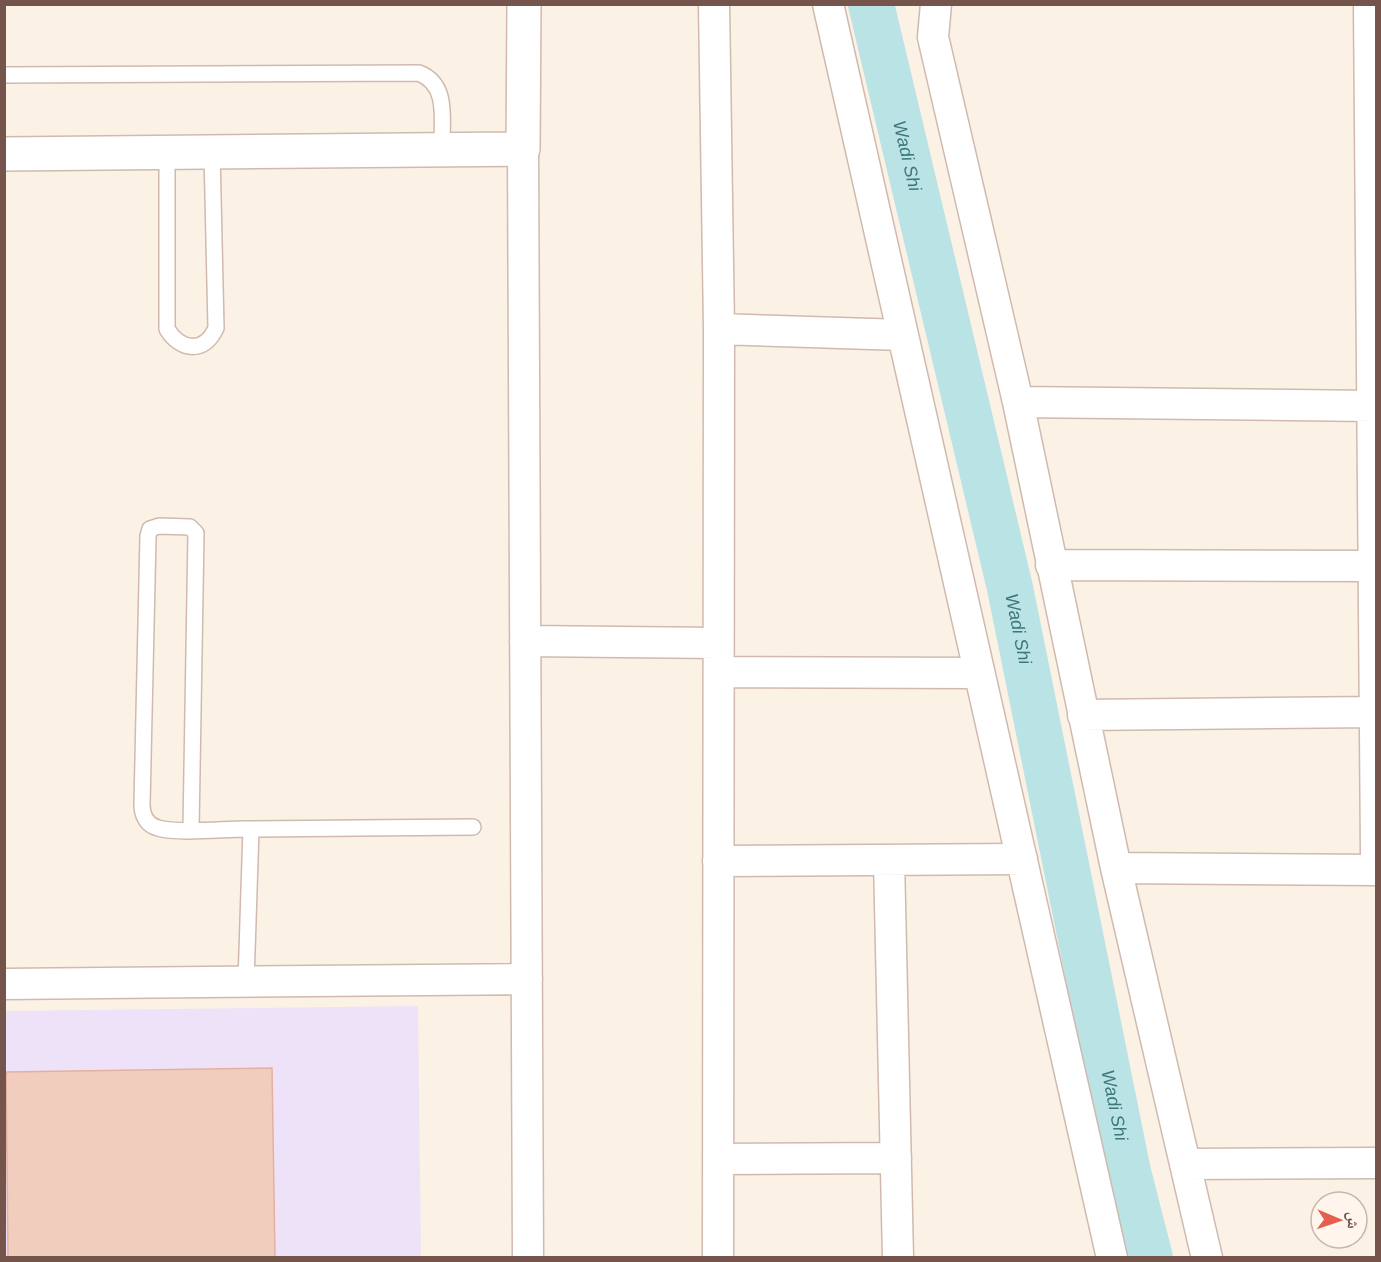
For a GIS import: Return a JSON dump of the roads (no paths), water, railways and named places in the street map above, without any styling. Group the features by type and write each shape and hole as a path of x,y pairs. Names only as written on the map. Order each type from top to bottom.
{"street":[{"path":"524,4 528,1257"},
{"path":"714,4 719,329 718,1257"},
{"path":"828,4 1112,1257"},
{"path":"936,4 933,37 1018,402 1116,868 1207,1257"},
{"path":"1369,4 1377,854"},
{"path":"4,154 523,149"},
{"path":"719,329 903,335"},
{"path":"1018,402 1372,406"},
{"path":"1051,565 1374,566"},
{"path":"525,641 718,658 979,673"},
{"path":"1083,716 1375,712"},
{"path":"718,861 1022,859"},
{"path":"890,860 898,1257"},
{"path":"1116,868 1377,870"},
{"path":"4,984 527,979"},
{"path":"718,1159 896,1158"},
{"path":"1186,1164 1377,1163"}],"lane":[{"path":"4,75 419,73 433,81 441,95 442,150"},
{"path":"167,152 167,329 173,339 182,346 193,347 203,345 212,338 216,328 212,152"},
{"path":"191,829 196,532 190,527 155,526 150,529 148,536 142,811 149,823 155,827 191,829 473,827"},
{"path":"246,982 251,829"}],"waterway":[{"name":"Wadi Shi","path":"871,4 1010,588 1128,1172 1150,1258"}]}
